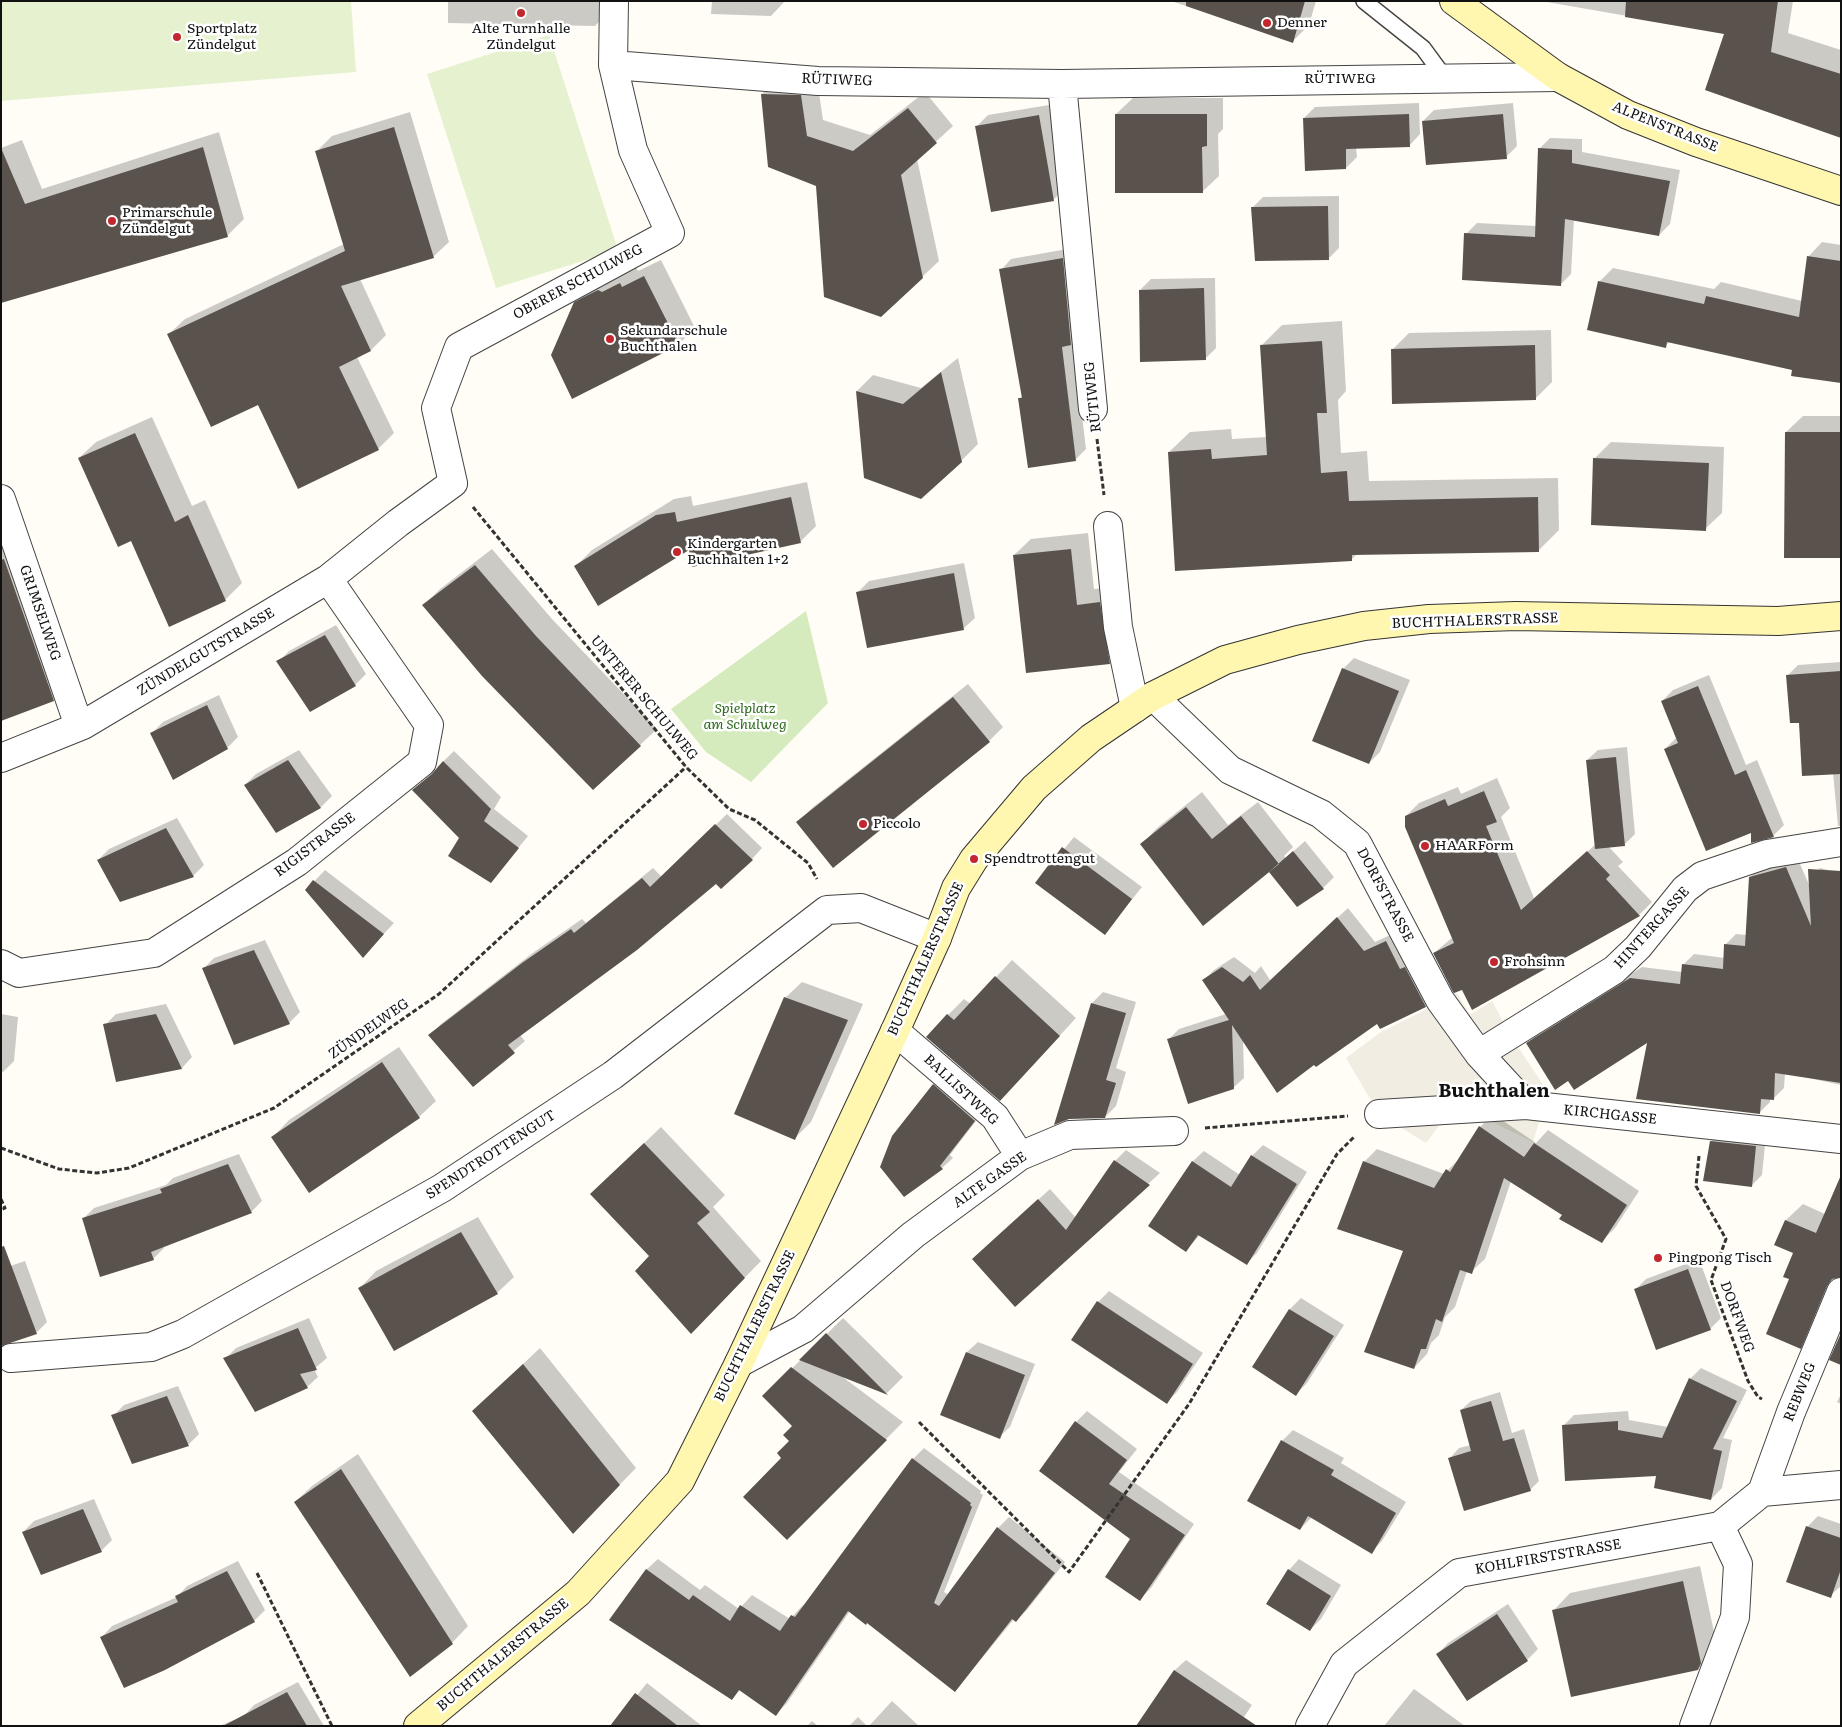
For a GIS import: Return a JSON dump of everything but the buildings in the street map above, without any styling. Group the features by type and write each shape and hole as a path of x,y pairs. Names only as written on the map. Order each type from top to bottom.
{"street":[{"name":"OBERER SCHULWEG","path":"453,483 436,408 458,347 670,232 633,150 613,65 614,1"},
{"name":"ALPENSTRASSE","path":"1454,1 1558,77 1628,115 1696,142 1841,191"},
{"name":"RÜTIWEG","path":"613,65 818,80 1062,84 1558,77"},
{"name":"RÜTIWEG","path":"1062,84 1093,409"},
{"name":"ZÜNDELGUTSTRASSE","path":"1,758 79,726 328,579 398,523 453,483"},
{"name":"GRIMSELWEG","path":"1,499 79,726"},
{"path":"1108,526 1118,627 1144,702"},
{"name":"RIGISTRASSE","path":"1,964 19,973 154,953 297,862 422,762 428,724 328,579"},
{"name":"BUCHTHALERSTRASSE","path":"418,1726 578,1593 680,1481 739,1363 894,1031 937,938 956,888 974,859 1034,788 1091,738 1144,702 1225,660 1298,640 1364,626 1429,619 1516,616 1778,621 1841,616"},
{"name":"DORFSTRASSE","path":"1144,702 1230,770 1321,814 1357,843 1440,1000 1479,1054 1526,1106"},
{"name":"HINTERGASSE","path":"1479,1054 1614,970 1638,948 1685,889 1702,876 1767,854 1841,842"},
{"path":"827,910 861,908 937,938"},
{"name":"SPENDTROTTENGUT","path":"11,1358 151,1347 183,1334 442,1188 613,1075 827,910"},
{"name":"BALLISTWEG","path":"894,1031 995,1118 1020,1156"},
{"name":"KIRCHGASSE","path":"1379,1114 1526,1106 1841,1139"},
{"name":"ALTE GASSE","path":"739,1363 803,1329 913,1235 1020,1156 1070,1136 1174,1131"},
{"name":"REBWEG","path":"1762,1492 1791,1412 1841,1292"},
{"path":"1762,1492 1841,1485"},
{"name":"KOHLFIRSTSTRASSE","path":"1310,1726 1344,1664 1459,1574 1720,1526 1762,1492"},
{"path":"1694,1726 1735,1617 1738,1564 1720,1526"}],"lane":[{"path":"1364,1 1423,48 1445,78"}],"path":[{"name":"RÜTIWEG","path":"1093,409 1108,526"},
{"name":"UNTERER SCHULWEG","path":"453,483 686,767 730,809 755,820 808,863 823,889 827,910"},
{"name":"ZÜNDELWEG","path":"1,1148 60,1168 97,1173 129,1168 274,1108 439,994 686,767"},
{"path":"1174,1131 1379,1114"},
{"path":"919,1422 1069,1572 1189,1404 1337,1154 1379,1114"},
{"name":"DORFWEG","path":"1703,1125 1696,1186 1726,1239 1711,1280 1748,1381 1758,1398 1791,1412"},
{"path":"1,1199 5,1208 1,1210"},
{"path":"257,1574 332,1726"}],"green space":[{"name":"Sportplatz Zündelgut","path":"1,1 351,1 356,72 1,101"},
{"path":"549,35 618,250 496,288 427,74"},
{"name":"Spielplatz am Schulweg","path":"806,611 828,703 751,782 706,752 671,709"}],"shaded area":[{"path":"1455,990 1470,1015 1492,1001 1510,1035 1548,1092 1533,1142 1455,1104 1426,1143 1379,1114 1346,1058 1381,1032 1421,1012"}],"place":[{"name":"Alte Turnhalle Zündelgut","path":"521,13"},
{"name":"Denner","path":"1267,23"},
{"name":"Sportplatz Zündelgut","path":"177,37"},
{"name":"Primarschule Zündelgut","path":"112,221"},
{"name":"Sekundarschule Buchthalen","path":"610,339"},
{"name":"Kindergarten Buchhalten 1+2","path":"677,552"},
{"name":"Piccolo","path":"863,824"},
{"name":"HAARForm","path":"1425,846"},
{"name":"Spendtrottengut","path":"974,859"},
{"name":"Frohsinn","path":"1494,962"},
{"name":"Pingpong Tisch","path":"1658,1258"}],"district":[{"name":"Buchthalen","path":"1494,1091"}]}
